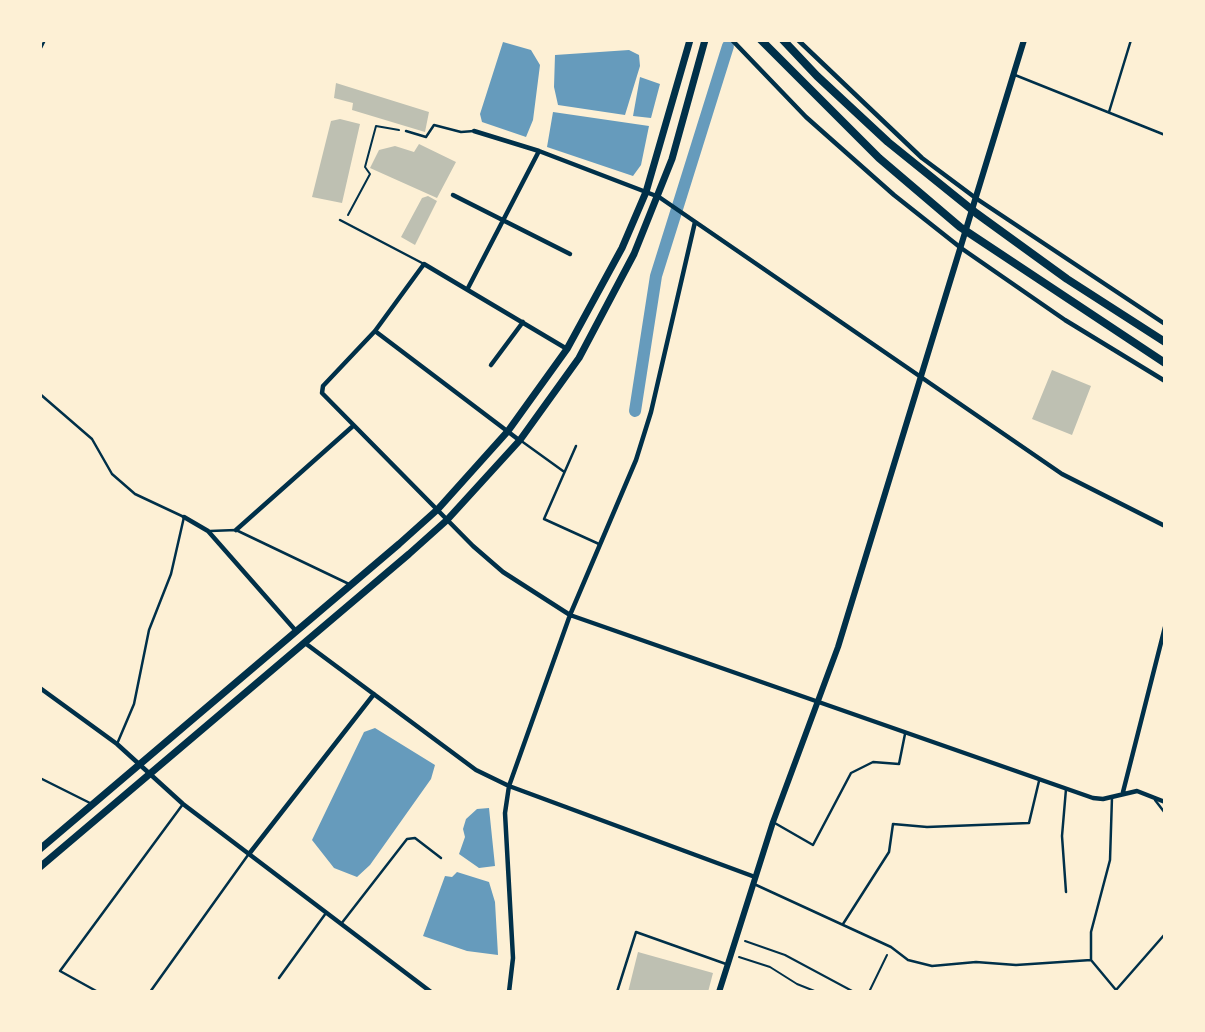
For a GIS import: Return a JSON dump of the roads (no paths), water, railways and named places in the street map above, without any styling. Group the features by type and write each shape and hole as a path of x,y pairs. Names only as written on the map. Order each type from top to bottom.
{"highway":[{"path":"761,40 805,88 879,158 960,227 1165,363"},
{"path":"783,40 817,76 888,142 976,213 1067,279 1165,342"}],"main road":[{"path":"40,849 438,509 509,431 567,349 622,248 646,192 690,40"},
{"path":"40,867 447,520 520,440 579,358 608,307 659,197 705,40"}],"street":[{"path":"732,40 806,117 894,195 961,248 1065,320 1165,381"},
{"path":"798,40 922,158 976,199 1165,324"},
{"path":"719,992 774,822 818,704 922,378 1024,40"},
{"path":"474,131 539,151 659,197 1062,474 1165,526"},
{"path":"468,288 539,151"},
{"path":"453,195 570,254"},
{"path":"509,992 513,958 505,813 509,786 570,615 636,460 651,412 695,222"},
{"path":"567,349 424,264 374,331 323,386 326,399 503,572 570,615 1093,798 1112,797 1123,792 1151,794 1165,802"},
{"path":"491,365 523,322"},
{"path":"374,331 520,440"},
{"path":"236,530 353,426"},
{"path":"184,517 208,531 296,632"},
{"path":"1123,792 1165,627"},
{"path":"305,642 464,761 509,786 755,880"},
{"path":"40,688 117,744 183,804 431,992"},
{"path":"249,854 374,694"}],"lane":[{"path":"40,50 45,40"},
{"path":"1109,112 1131,40"},
{"path":"1014,75 1165,135"},
{"path":"406,131 426,137 435,125 460,132 474,131"},
{"path":"342,221 424,264"},
{"path":"40,394 92,439 112,474 127,487 184,517 171,574 149,630 134,704 117,744"},
{"path":"520,440 563,471"},
{"path":"576,446 544,519 601,545"},
{"path":"208,531 236,530 352,585"},
{"path":"774,822 813,845 851,773 873,762 899,764 905,734"},
{"path":"40,778 93,805"},
{"path":"843,924 889,852 893,824 927,827 968,823 1028,823 1039,780"},
{"path":"1066,789 1062,836 1066,892"},
{"path":"1151,794 1165,813"},
{"path":"1112,797 1111,860 1091,932 1091,960 1115,991 1165,934"},
{"path":"97,992 60,971 183,804"},
{"path":"341,925 408,839 415,838 441,858"},
{"path":"150,992 249,854"},
{"path":"755,880 891,947 908,960 932,966 976,962 1016,965 1091,960"},
{"path":"279,978 326,913"},
{"path":"617,992 636,932 728,964"}],"water":[{"path":"503,42 531,50 540,65 533,120 526,137 482,122 480,114"},
{"path":"629,50 639,55 640,66 625,115 558,105 554,87 555,55"},
{"path":"640,77 660,84 651,118 633,116"},
{"path":"553,112 649,126 641,165 633,176 547,147"},
{"path":"375,728 435,765 431,779 370,865 357,877 334,868 312,840 364,732"},
{"path":"489,808 495,866 479,868 459,854 465,837 463,829 466,819 477,809"},
{"path":"457,872 489,882 495,902 498,955 467,951 423,936 445,876 452,877"}],"waterway":[{"path":"635,411 656,276 728,46"}]}
